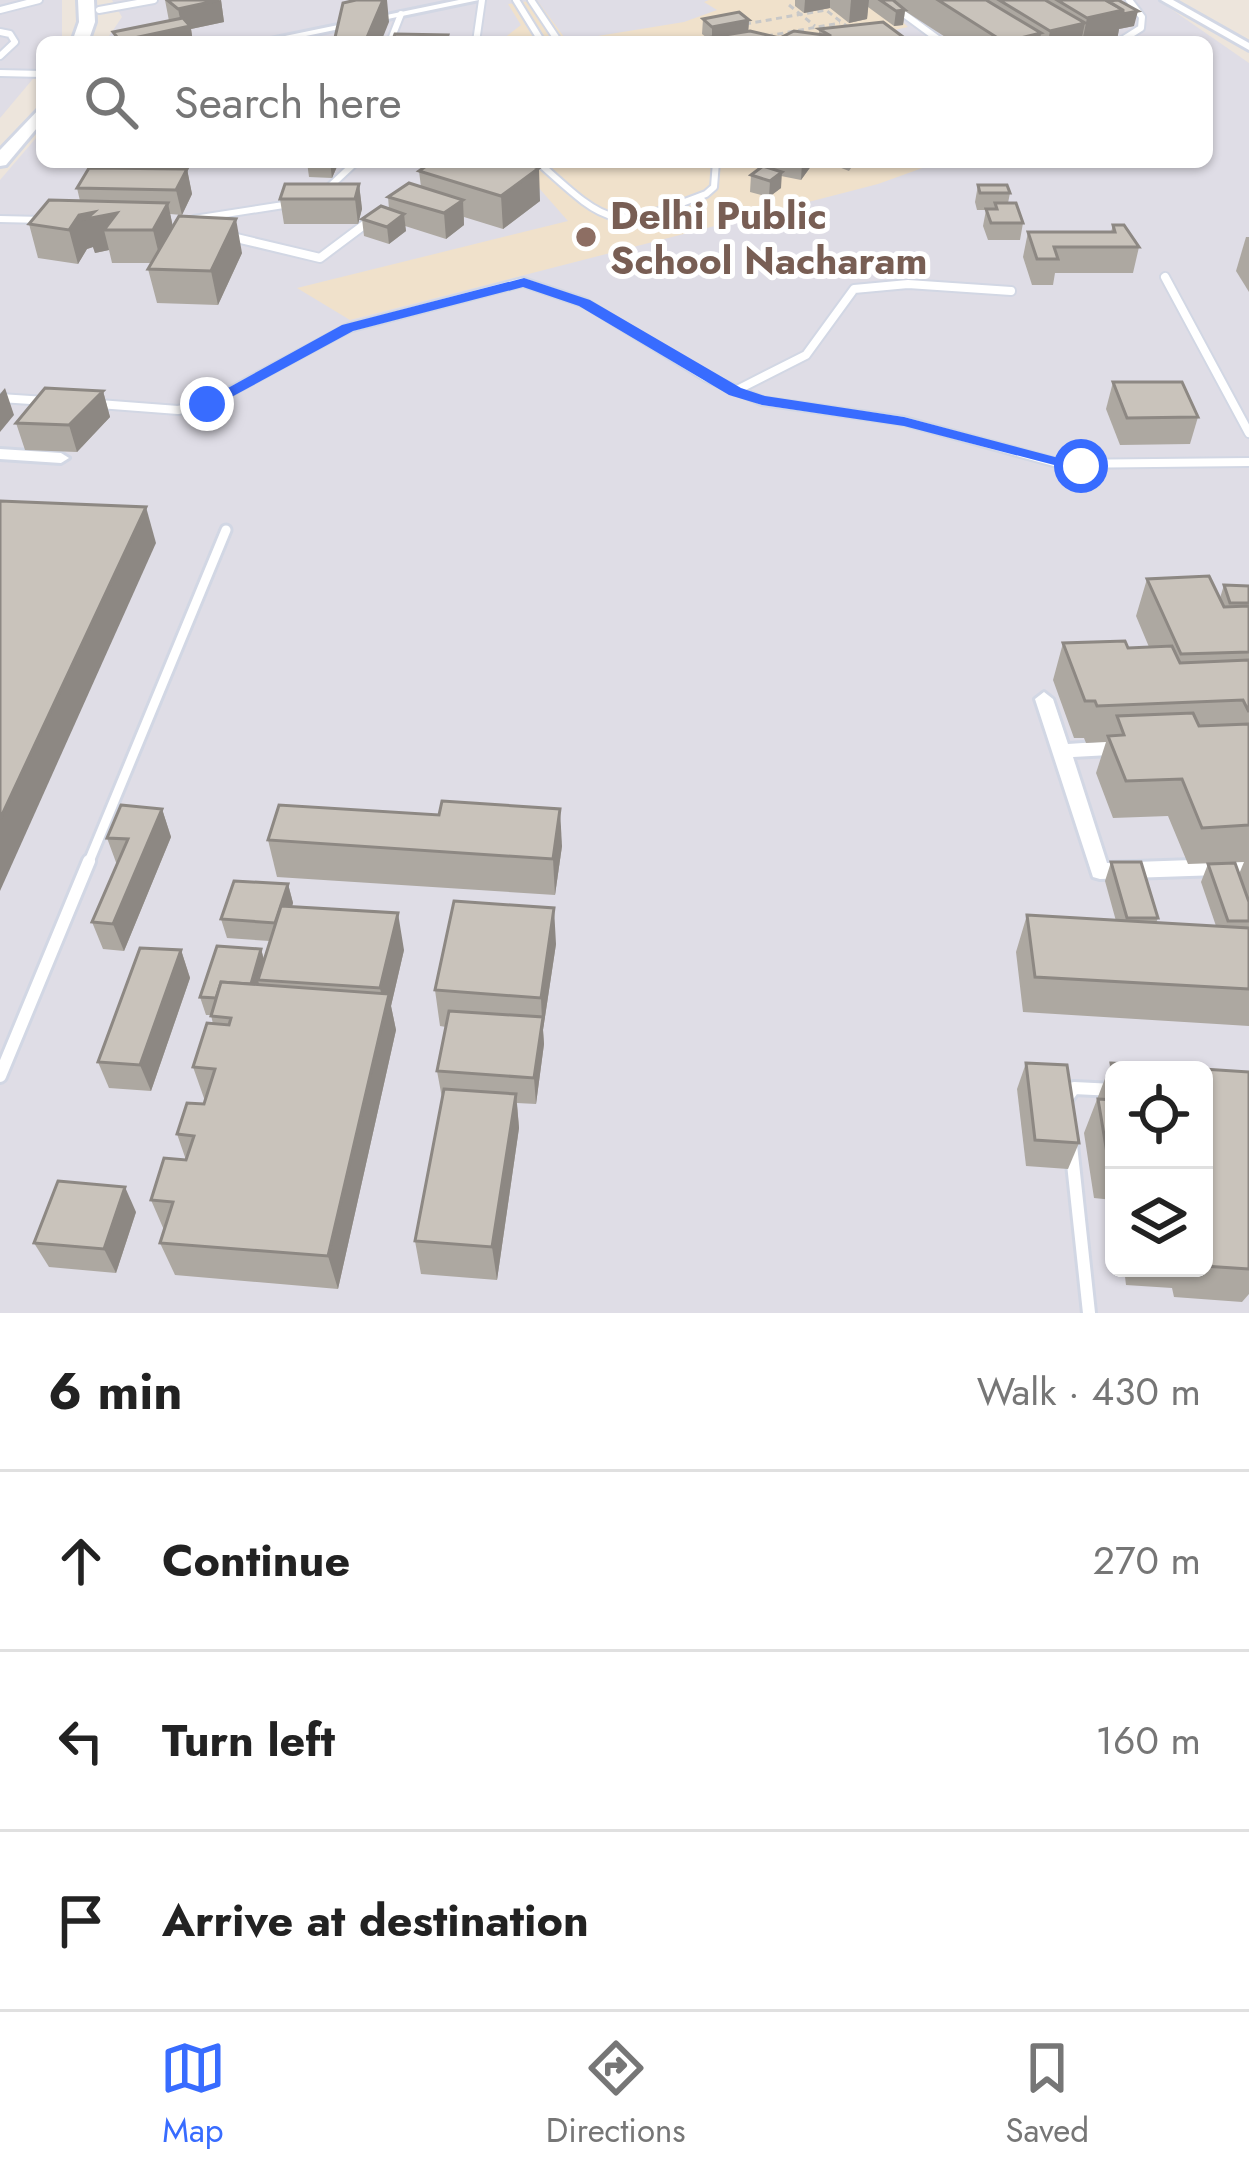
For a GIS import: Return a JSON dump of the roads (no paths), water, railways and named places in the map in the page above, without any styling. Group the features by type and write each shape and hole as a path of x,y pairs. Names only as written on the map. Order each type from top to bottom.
{"main road":[{"path":"82,36 94,3"},
{"path":"94,3 94,36"},
{"path":"0,140 36,101"},
{"path":"0,160 36,118"}],"street":[{"path":"327,36 400,14 478,0"},
{"path":"1166,0 1249,47"},
{"path":"0,454 61,458"},
{"path":"1044,699 1100,871 1249,866"},
{"path":"1061,751 1149,746"}],"lane":[{"path":"0,10 39,0"},
{"path":"94,3 154,0"},
{"path":"476,36 478,0"},
{"path":"516,0 538,36"},
{"path":"531,0 555,36"},
{"path":"885,0 934,36"},
{"path":"1128,36 1141,28 1142,17 1129,0"},
{"path":"392,36 400,14"},
{"path":"0,32 10,34 15,42 0,56"},
{"path":"0,73 36,74"},
{"path":"314,201 350,168"},
{"path":"545,168 602,220 627,224 706,194 714,187 716,168"},
{"path":"190,219 293,204"},
{"path":"0,219 63,220"},
{"path":"212,233 320,258 373,219"},
{"path":"1165,277 1249,433"},
{"path":"89,404 178,410 207,404 348,328 524,282 585,303 735,392 762,400 904,422 1061,464 1249,462"},
{"path":"735,392 806,356 854,289 886,282 958,291 1011,290"},
{"path":"0,398 67,402"},
{"path":"0,1076 226,530"},
{"path":"1089,1313 1066,1096 1073,1088 1105,1090"}],"place":[{"name":"Delhi Public School Nacharam","path":"586,237"}]}
